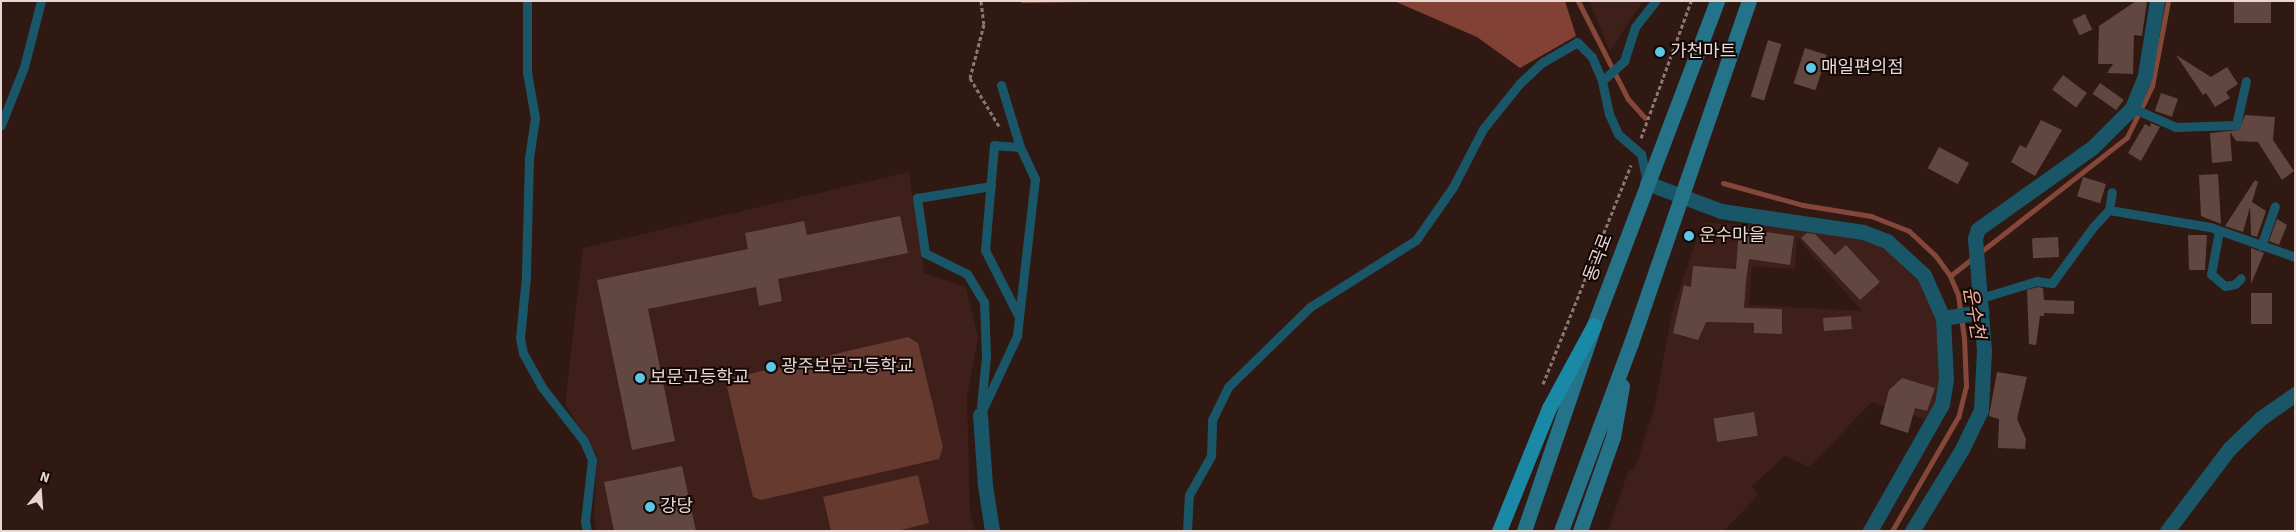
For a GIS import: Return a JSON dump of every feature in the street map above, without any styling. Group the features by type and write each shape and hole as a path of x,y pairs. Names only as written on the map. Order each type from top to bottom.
{"main road":[{"name":"동곡로","path":"1524,531 1594,325 1717,1"},
{"path":"1561,531 1630,343 1749,1"},
{"path":"1500,531 1549,408 1594,325"},
{"path":"1580,531 1613,437 1630,343"}],"street":[{"path":"1912,531 1962,450 1981,410 1985,384 1979,308 1979,262 1975,238 1978,229 2093,147 2134,109 2145,75 2157,1"},
{"path":"1647,183 1720,211 1863,232 1887,241 1924,275 1946,317 1946,379 1942,404 1870,531"},
{"path":"1946,317 1979,308"},
{"path":"2167,531 2230,449 2261,418 2295,394"},
{"path":"980,415 985,485 992,531"}],"lane":[{"path":"1,125 24,67 41,1"},
{"path":"527,1 527,72 535,118 529,158 527,266 520,338 523,353 541,386 584,441 592,460 585,521 587,531"},
{"path":"1604,78 1624,60 1635,27 1655,1"},
{"path":"1187,531 1189,495 1211,456 1212,420 1228,387 1310,307 1416,240 1453,187 1483,129 1519,84 1543,62 1577,42 1592,57 1604,78 1609,114 1618,134 1641,154 1647,183"},
{"path":"2134,109 2176,127 2236,126 2240,96 2246,81"},
{"path":"980,415 1017,336 1035,179 1016,147 1001,86"},
{"path":"1016,147 994,145 986,250 1019,317"},
{"path":"980,415 986,356 984,302 967,274 925,253 916,198 991,186"},
{"path":"1979,308 2037,281 2052,283 2092,226 2109,210 2112,192"},
{"path":"2261,246 2275,206"},
{"path":"2109,210 2210,226 2219,231 2295,257"},
{"path":"2219,231 2211,274 2225,286 2235,284 2241,278"}],"path":[{"path":"981,1 984,24 970,78 1016,147"},
{"path":"1539,394 1637,150 1691,1"}],"shaded area":[{"path":"1017,1 1164,1 1023,3"},
{"path":"1394,1 1565,1 1576,36 1520,68 1477,37"},
{"path":"1589,1 1643,1 1610,51"},
{"name":"광주보문고등학교","path":"909,172 924,273 966,287 978,338 967,397 970,512 975,531 597,531 594,518 597,455 565,404 583,248"},
{"path":"1702,223 1798,226 1873,242 1892,253 1921,280 1936,319 1940,386 1937,402 1927,420 1872,402 1809,467 1785,456 1752,486 1758,495 1724,531 1608,531 1629,469 1633,470 1638,459 1655,405 1672,312","holes":["1797,237 1862,311 1749,305 1752,266 1795,269"]},
{"path":"908,337 918,343 943,447 939,459 761,500 753,497 727,387 732,378"},
{"path":"918,475 929,523 897,531 831,531 823,497"}],"building":[{"path":"2136,1 2147,1 2142,36 2134,35 2133,74 2107,73 2113,64 2098,64 2099,26"},
{"path":"2234,1 2271,1 2271,23 2234,23"},
{"path":"2085,14 2092,29 2079,35 2072,20"},
{"path":"1768,40 1781,44 1764,101 1751,96"},
{"path":"1805,48 1827,55 1815,90 1794,83"},
{"path":"2176,55 2211,77 2227,67 2238,84 2226,92 2230,98 2215,107 2206,93 2203,95"},
{"path":"2063,75 2087,93 2076,107 2052,89"},
{"path":"2100,83 2124,100 2116,110 2093,94"},
{"path":"2161,93 2178,99 2172,117 2155,111"},
{"path":"2245,115 2275,117 2273,140 2294,171 2282,180 2258,142 2236,141 2230,132 2232,161 2212,163 2210,133 2239,130"},
{"path":"2041,120 2062,130 2035,176 2011,162 2020,145 2026,148"},
{"path":"2151,123 2160,127 2141,161 2128,153 2145,124 2150,127"},
{"path":"1939,147 1969,163 1958,184 1928,168"},
{"path":"2218,174 2221,224 2201,216 2199,175"},
{"path":"2083,177 2106,184 2100,203 2077,196"},
{"path":"2255,180 2258,182 2252,202 2266,211 2257,237 2251,235 2250,207 2243,232 2225,226"},
{"name":"보문고등학교","path":"900,216 908,253 778,279 782,301 759,306 756,287 648,309 675,441 632,450 597,280 748,249 745,233 804,221 807,235"},
{"path":"2277,219 2287,225 2279,245 2269,241"},
{"path":"1739,228 1794,236 1790,265 1749,259 1746,281 1744,308 1782,309 1782,334 1754,333 1754,323 1706,322 1698,340 1673,333 1684,285 1691,287 1693,266 1736,269"},
{"path":"1807,233 1815,234 1835,255 1846,245 1880,282 1860,300 1801,238"},
{"path":"2188,235 2207,235 2205,270 2189,270"},
{"path":"2058,237 2059,257 2033,258 2032,238"},
{"path":"2251,248 2264,253 2251,284"},
{"path":"2038,287 2043,288 2044,300 2074,301 2074,314 2044,313 2044,316 2040,316 2036,345 2029,344 2027,290"},
{"path":"2251,293 2272,293 2272,324 2251,324"},
{"path":"1851,316 1852,329 1824,331 1823,318"},
{"path":"1997,372 2027,377 2017,419 2026,439 2025,449 1998,448 1999,419 1989,416"},
{"path":"1902,378 1935,388 1927,411 1915,408 1908,433 1880,424 1889,390"},
{"path":"1754,412 1758,436 1717,442 1714,418"},
{"name":"강당","path":"682,466 696,531 614,531 604,482"}],"waterway":[{"path":"1578,1 1628,99 1645,118"},
{"path":"1950,276 2127,137 2152,86 2168,1"},
{"name":"운수천","path":"1723,183 1803,205 1871,216 1909,231 1935,255 1950,276 1958,295 1964,338 1966,386 1958,417 1892,531"}],"place":[{"name":"가천마트","path":"1660,52"},
{"name":"매일편의점","path":"1811,68"},
{"name":"운수마을","path":"1689,236"},
{"name":"광주보문고등학교","path":"771,367"},
{"name":"보문고등학교","path":"640,378"},
{"name":"강당","path":"650,507"}]}
